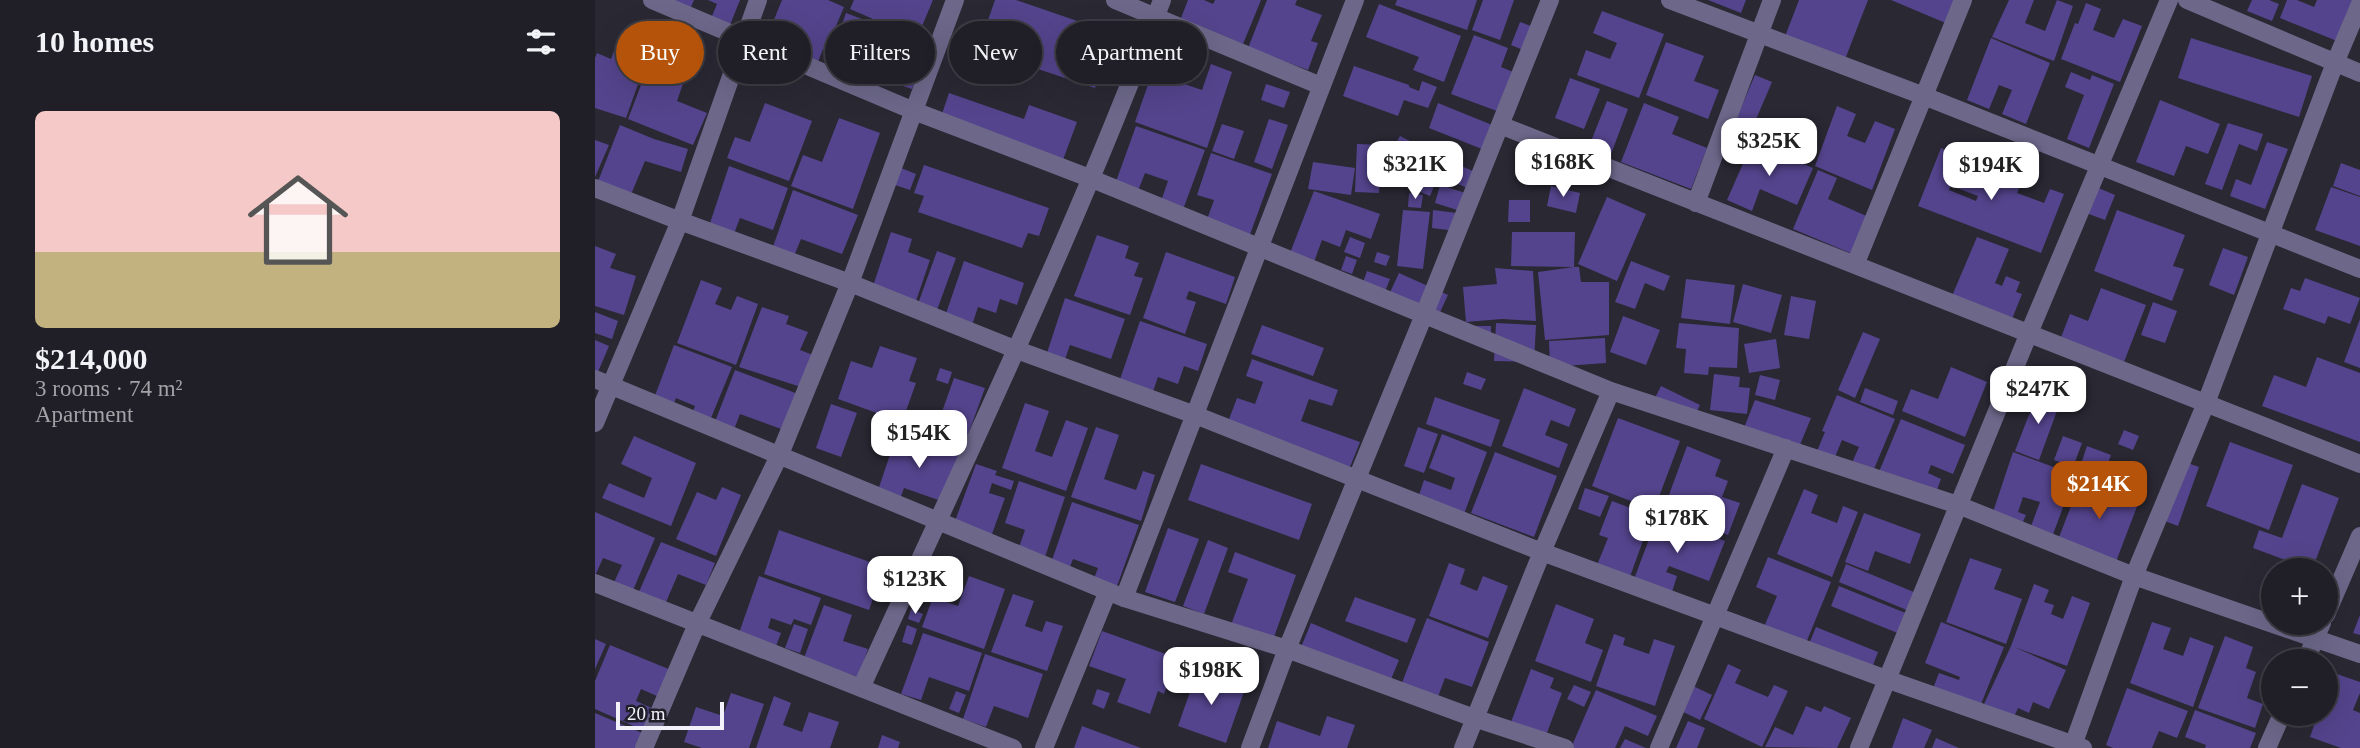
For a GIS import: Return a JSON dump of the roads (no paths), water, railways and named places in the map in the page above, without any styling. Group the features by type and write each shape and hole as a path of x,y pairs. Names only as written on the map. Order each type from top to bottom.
{"street":[{"path":"652,0 718,27"},
{"path":"750,21 758,0"},
{"path":"644,748 697,624 780,454 850,283 955,0"},
{"path":"1115,0 1159,8 1321,86"},
{"path":"1044,748 1195,415 1355,0"},
{"path":"1250,748 1287,649 1425,315 1550,0"},
{"path":"1670,0 1924,96 2360,269"},
{"path":"1696,203 1772,0"},
{"path":"1855,264 1963,0"},
{"path":"1859,748 1885,679 2169,0"},
{"path":"2187,0 2360,74"},
{"path":"595,188 850,283 1017,350 1195,415 1542,552 2076,747 2134,576 2206,403 2360,4"},
{"path":"861,688 1017,350 1092,179 1159,8"},
{"path":"811,66 914,111 1092,179 1611,391 1958,505 2134,576 2261,614"},
{"path":"595,423 603,382 680,221 728,84"},
{"path":"1500,125 2360,464"},
{"path":"603,382 1116,594 1287,649 1474,719 1565,748"},
{"path":"1463,748 1611,391"},
{"path":"1660,748 1786,448"},
{"path":"2338,587 2360,536"},
{"path":"595,583 1013,748"},
{"path":"2326,635 2360,654"},
{"path":"2267,748 2277,726"}]}
